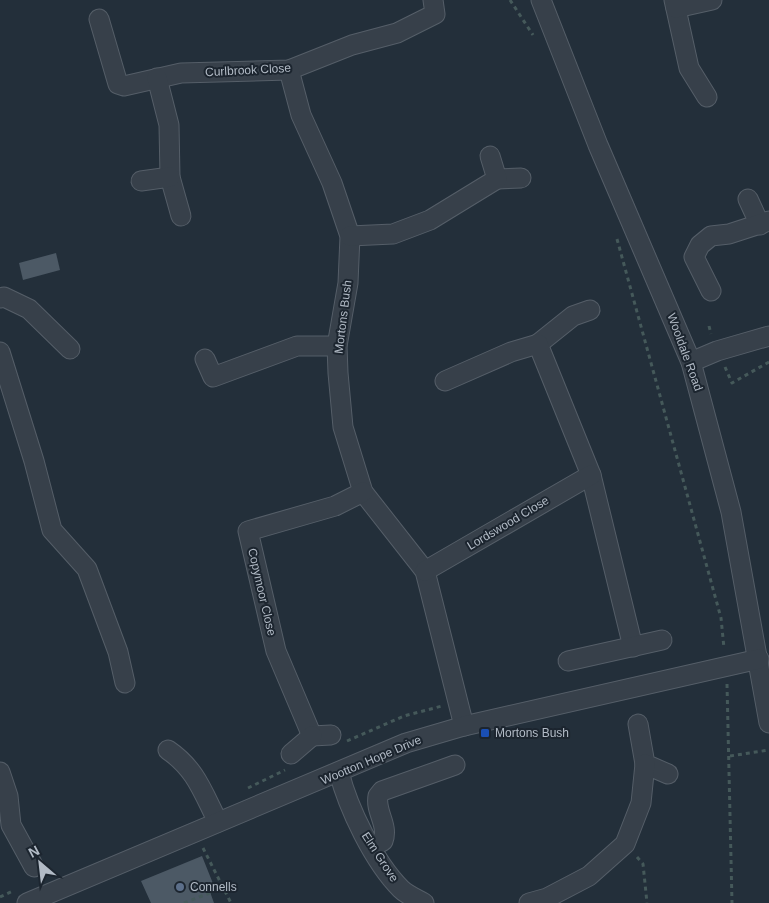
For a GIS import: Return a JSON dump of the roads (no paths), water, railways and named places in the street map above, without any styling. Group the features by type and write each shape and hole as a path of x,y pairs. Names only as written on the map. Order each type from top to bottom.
{"street":[{"name":"Curlbrook Close","path":"99,18 118,84 124,86 181,73 289,70 352,45 397,33 435,14 433,0"},
{"name":"Wooldale Road","path":"541,0 598,145 691,362 732,512 769,723"},
{"path":"707,97 689,68 675,4 712,0"},
{"name":"Mortons Bush","path":"289,70 301,115 332,183 350,236 348,283 337,346 343,426 363,492 425,571 464,726"},
{"path":"157,78 169,125 170,177 181,216"},
{"path":"490,156 497,179"},
{"path":"140,181 170,177"},
{"path":"350,236 393,234 430,220 497,179 520,178"},
{"path":"711,291 694,257 700,244 710,236 729,234 764,223 748,199"},
{"path":"0,298 4,297 29,309 70,349"},
{"path":"445,381 511,352 538,344 573,316 590,310"},
{"path":"691,362 769,336"},
{"path":"538,344 591,475 633,647"},
{"path":"205,359 213,377 297,346 337,346"},
{"path":"0,352 34,461 52,530 87,569 118,652 125,683"},
{"name":"Lordswood Close","path":"425,571 591,475"},
{"name":"Copymoor Close","path":"312,736 276,651 248,531 335,506 363,492"},
{"path":"568,661 662,640"},
{"name":"Wootton Hope Drive","path":"28,903 194,831 319,782 406,744 464,726 759,659"},
{"path":"529,903 547,898 589,876 625,844 641,802 645,764 638,724"},
{"path":"291,754 312,736 331,734"},
{"path":"168,750 179,758 196,777 218,822"},
{"path":"645,764 668,774"},
{"path":"371,847 383,841 386,832 377,806 378,796 382,792 455,765"},
{"path":"0,772 8,796 11,825 34,868"},
{"name":"Elm Grove","path":"339,772 344,791 371,847 401,889 424,903"}],"place":[{"name":"Mortons Bush","path":"485,733"},
{"name":"Connells","path":"180,887"}]}
